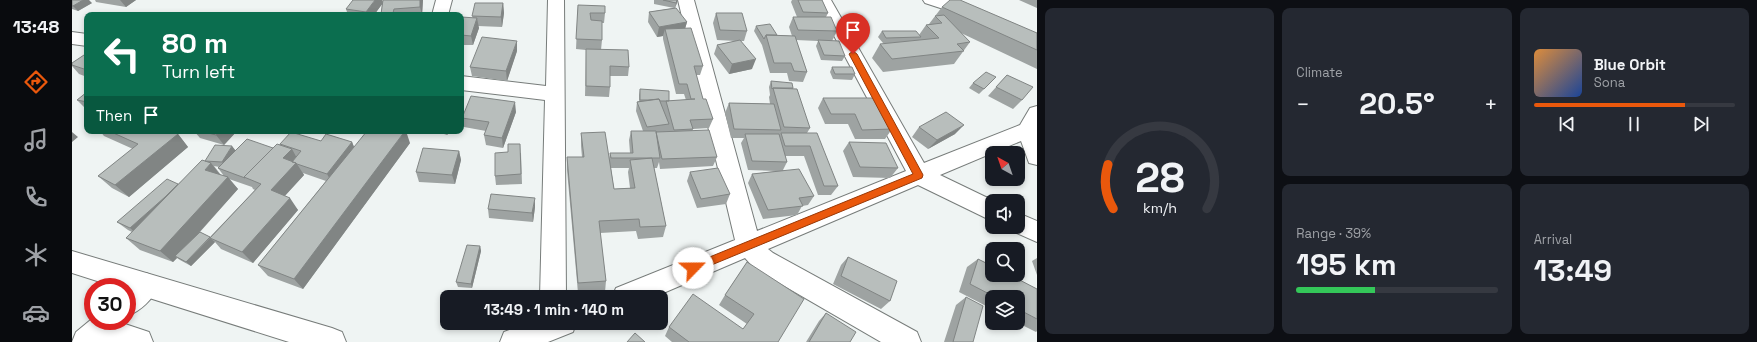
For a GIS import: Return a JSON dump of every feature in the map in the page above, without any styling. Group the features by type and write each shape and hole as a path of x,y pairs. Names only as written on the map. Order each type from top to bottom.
{"street":[{"path":"441,12 444,0"},
{"path":"553,290 556,0"},
{"path":"686,0 748,245 764,261 908,342"},
{"path":"824,0 919,175 985,208"},
{"path":"941,1 990,20"},
{"path":"72,38 84,40"},
{"path":"464,83 555,94"},
{"path":"642,290 919,175 1032,122 1037,158"},
{"path":"1025,226 1037,232"},
{"path":"72,262 332,342"},
{"path":"136,295 146,285"},
{"path":"514,342 542,330"},
{"path":"99,331 139,342"}],"building":[{"path":"72,0 83,0 72,6"},
{"path":"353,0 375,0 366,12 346,9"},
{"path":"383,0 420,0 420,7 394,9 393,12 381,12"},
{"path":"663,0 677,0 676,3"},
{"path":"798,0 822,0 828,13 803,12"},
{"path":"950,0 960,0 1037,33 1037,50 942,7"},
{"path":"475,3 503,3 501,17 472,16"},
{"path":"578,5 605,6 605,13 590,13 591,20 602,21 602,40 576,39"},
{"path":"676,8 687,22 659,27 649,12"},
{"path":"716,13 742,13 747,31 720,30"},
{"path":"944,15 970,42 957,44 964,51 892,59 880,44 939,38 926,25 942,23 935,16"},
{"path":"464,17 477,18 471,36 464,35"},
{"path":"793,17 831,17 837,31 798,30"},
{"path":"770,24 777,35 766,35 764,39 756,26"},
{"path":"691,28 703,66 694,66 703,99 706,99 713,119 690,120 693,129 674,130 666,101 695,99 691,99 687,84 679,84 665,29"},
{"path":"882,31 916,31 921,37 886,38"},
{"path":"766,35 795,36 807,72 794,71 791,63 774,63"},
{"path":"482,37 517,41 506,71 470,67"},
{"path":"740,40 756,59 732,64 717,45"},
{"path":"818,40 839,41 845,56 824,55"},
{"path":"586,49 628,50 629,67 610,66 610,87 586,86"},
{"path":"84,55 84,69 72,65 72,63"},
{"path":"832,67 852,67 855,74 835,74"},
{"path":"986,72 996,77 984,89 973,83"},
{"path":"1007,75 1033,87 1022,100 996,87"},
{"path":"771,81 792,83 793,88 772,89"},
{"path":"773,88 797,89 810,128 784,127"},
{"path":"640,89 669,91 669,101 660,101 659,99 640,100"},
{"path":"84,94 84,101 77,100"},
{"path":"471,96 515,102 502,138 484,135 489,122 464,118 464,113"},
{"path":"823,98 875,98 892,129 862,130 855,114 831,114"},
{"path":"659,99 669,124 647,127 637,102"},
{"path":"729,103 774,104 781,130 734,129"},
{"path":"946,112 964,125 937,140 919,127"},
{"path":"709,130 717,157 662,159 656,132"},
{"path":"631,131 656,131 660,158 611,158 610,153 633,153"},
{"path":"605,132 614,189 635,188 630,160 652,158 666,226 640,227 639,219 599,221 606,281 578,283 567,157 584,157 581,133"},
{"path":"781,133 817,133 838,186 824,186 810,146 785,146"},
{"path":"116,134 178,134 115,185 98,176 138,144"},
{"path":"289,134 298,134 321,141 326,134 352,142 327,174 292,162 301,151 280,144"},
{"path":"365,134 403,134 294,279 258,265"},
{"path":"745,134 779,134 787,162 752,161"},
{"path":"247,139 273,148 244,177 245,178 218,168"},
{"path":"849,142 886,143 898,168 860,167"},
{"path":"277,144 292,149 283,158 296,163 271,190 290,198 242,252 210,238 261,184 244,177"},
{"path":"508,144 520,144 521,174 495,176 495,153 508,152"},
{"path":"215,145 232,146 222,162 205,161"},
{"path":"423,148 459,151 452,175 416,172"},
{"path":"202,160 211,163 205,170 228,177 160,251 126,238"},
{"path":"718,168 730,194 701,199 690,172"},
{"path":"799,169 814,196 799,198 803,206 768,210 752,174"},
{"path":"167,179 178,184 130,228 117,222"},
{"path":"491,194 535,198 532,213 488,209"},
{"path":"200,232 210,237 186,262 175,256"},
{"path":"467,245 480,246 471,284 456,282"},
{"path":"848,257 897,281 890,301 841,276"},
{"path":"978,259 985,262 985,282 1024,282 1037,289 1037,319 1025,313 1025,290 985,290 985,292 970,284"},
{"path":"747,262 804,299 778,342 689,342 669,327 693,294 743,329 754,314 725,295"},
{"path":"966,297 983,306 973,342 953,342"},
{"path":"826,313 856,332 850,342 809,342"},
{"path":"635,333 645,342 627,342"}],"route":[{"path":"693,268 919,175 853,54"}]}
